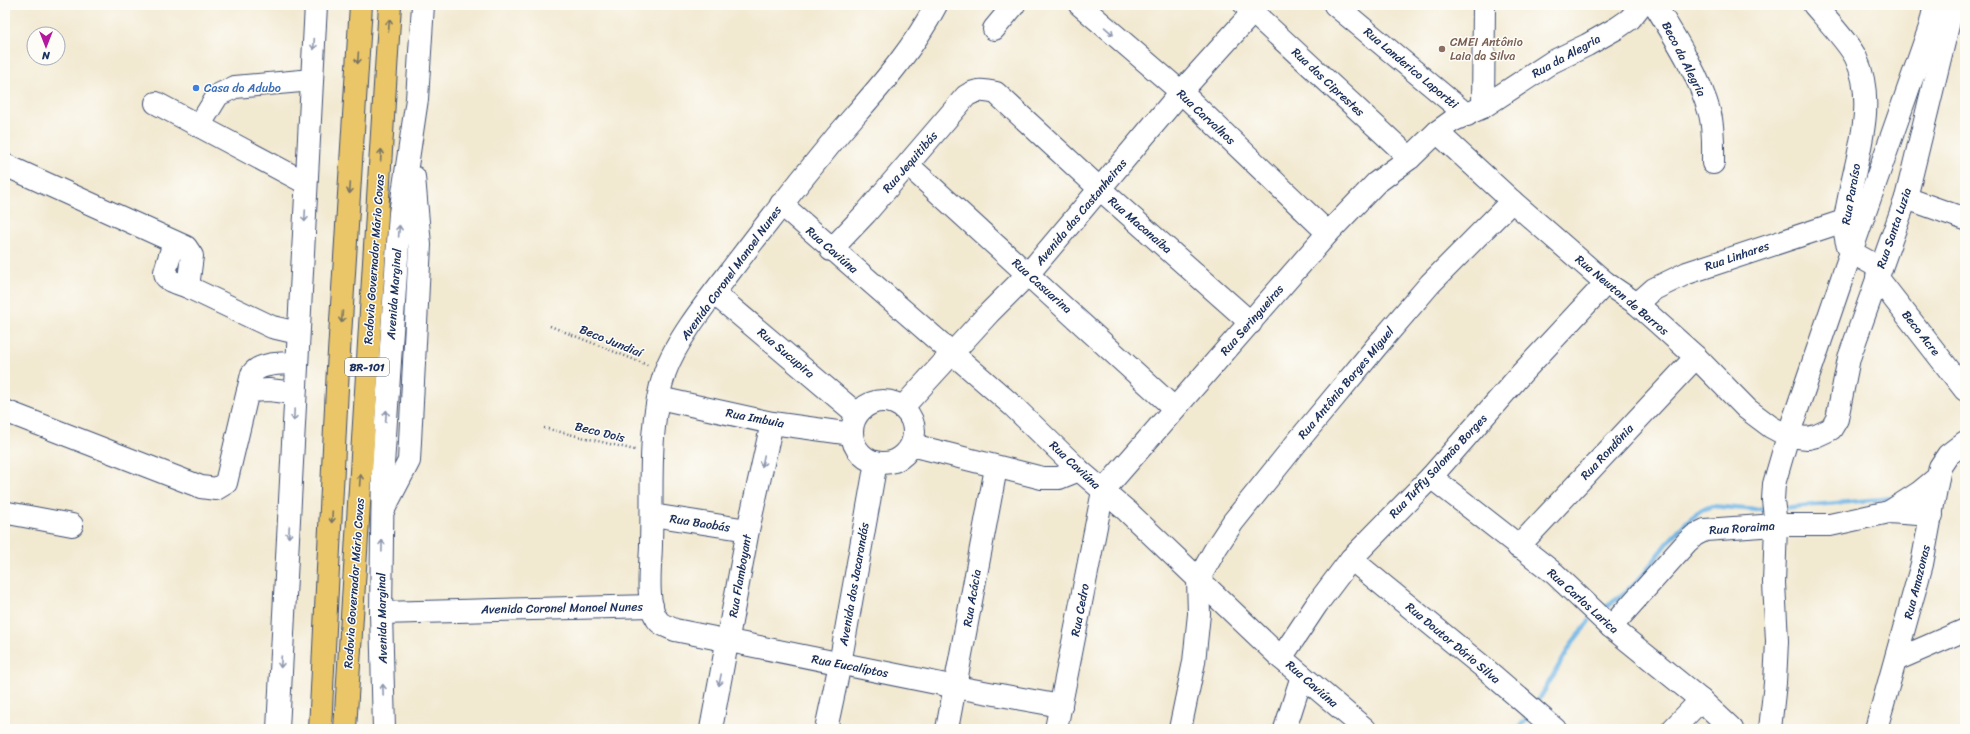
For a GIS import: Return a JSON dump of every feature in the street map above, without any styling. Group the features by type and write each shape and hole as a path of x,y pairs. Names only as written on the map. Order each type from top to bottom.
{"main road":[{"name":"Rodovia Governador Mário Covas","path":"320,729 339,360 361,5"},
{"name":"Rodovia Governador Mário Covas","path":"345,729 390,5"},
{"path":"350,650 358,729"}],"street":[{"path":"278,729 296,363 316,5"},
{"name":"Avenida Marginal","path":"384,729 380,613 383,465 398,236 417,99 423,5"},
{"name":"Avenida Coronel Manoel Nunes","path":"380,613 652,606 650,582 652,454 659,398 665,372 676,349 714,293 781,204 913,44 936,5"},
{"path":"994,29 1014,5"},
{"name":"Rua Carvalhos","path":"1080,5 1181,92 1328,233"},
{"name":"Rua Landerico Laportti","path":"1336,5 1475,111"},
{"path":"1475,111 1484,5"},
{"name":"Rua da Alegria","path":"1437,132 1452,121 1475,111 1552,62 1617,28 1630,19 1641,5"},
{"name":"Beco da Alegria","path":"1655,5 1688,61 1703,95 1710,116 1713,163"},
{"name":"Rua Paraíso","path":"1814,5 1855,57 1866,100 1865,122 1844,221 1845,239 1851,252"},
{"path":"1770,729 1775,683 1777,641 1774,583 1774,484 1788,436 1930,27 1949,7"},
{"name":"Rua Santa Luzia","path":"1816,436 1831,429 1837,419 1850,358 1906,198 1949,7"},
{"name":"Avenida das Castanheiras","path":"903,407 989,313 1029,274 1249,8"},
{"name":"Rua dos Ciprestes","path":"1249,8 1410,158"},
{"path":"199,126 218,95 235,86 312,80"},
{"name":"Rua Jequitibás","path":"831,250 908,165 966,96 974,91 982,89 996,93"},
{"name":"Rua Macanaíba","path":"996,93 1100,189 1251,323"},
{"path":"156,103 306,183"},
{"name":"Rua Seringueiras","path":"1103,491 1328,233 1376,183 1410,158 1437,132"},
{"name":"Rua Newton de Barros","path":"1437,132 1512,201 1606,282 1637,304 1696,357 1747,409 1771,427 1788,436 1808,438 1816,436"},
{"path":"5,165 174,242 165,272 166,276 171,281 188,287 272,327 298,333"},
{"name":"Rua Casuarina","path":"908,165 1174,408"},
{"path":"1906,198 1965,219"},
{"name":"Rua Antônio Borges Miguel","path":"1198,580 1233,522 1298,441 1430,284 1512,201"},
{"name":"Rua Caviúna","path":"781,204 831,250 1013,406 1079,470 1127,511 1198,580 1224,602 1281,658 1365,729"},
{"name":"Rua Linhares","path":"1637,304 1654,289 1687,273 1844,221"},
{"path":"1851,252 1879,272"},
{"name":"Beco Acre","path":"1879,272 1965,390"},
{"name":"Rua Tuffy Salomão Borges","path":"1281,658 1317,604 1350,559 1431,477 1521,374 1606,282"},
{"name":"Rua Sucupira","path":"714,293 854,424"},
{"name":"Rua Rondônia","path":"1518,546 1696,357"},
{"path":"5,411 201,487 216,489 226,483 254,370 266,365 296,363"},
{"path":"248,390 269,390 295,393"},
{"name":"Rua Imbuia","path":"659,398 772,423 854,424"},
{"path":"884,400 894,402 903,407 910,415 914,424 915,435 912,445 906,454 897,460 886,463 866,459 859,452 854,443 854,424 864,407 874,402 884,400"},
{"name":"Rua Flamboyant","path":"711,729 748,530 772,423"},
{"name":"Rua Amazonas","path":"1876,729 1922,564 1940,466 1948,455 1965,442"},
{"path":"912,445 996,468 1042,478 1059,478 1079,470"},
{"name":"Avenida dos Jacarandás","path":"826,729 840,664 876,462"},
{"name":"Rua Acácia","path":"947,729 996,468"},
{"name":"Rua Carlos Larica","path":"1431,477 1555,574 1611,627 1701,700 1732,729"},
{"name":"Rua Roraima","path":"1889,512 1920,492 1937,478"},
{"name":"Rua Cedro","path":"1056,729 1103,491"},
{"name":"Rua Roraima","path":"1611,627 1649,583 1695,535 1705,530 1720,528 1774,514 1830,525 1889,512 1932,515"},
{"path":"5,514 8,513 72,525"},
{"name":"Rua Baobás","path":"652,515 748,530"},
{"name":"Rua Doutor Dório Silva","path":"1350,559 1482,666 1555,729"},
{"path":"1180,729 1194,662 1199,614 1198,580"},
{"name":"Rua Eucalíptos","path":"652,606 657,620 665,626 728,642 1061,706"},
{"path":"1896,660 1965,630"},
{"path":"1285,729 1302,676"},
{"path":"1673,729 1701,700"}],"path":[{"name":"Beco Jundiaí","path":"550,326 665,372"},
{"name":"Beco Dois","path":"544,428 652,454"}],"waterway":[{"path":"1780,508 1894,498"},
{"path":"1602,610 1637,581 1682,526 1701,511 1712,506 1757,510 1769,509"},
{"path":"1536,705 1572,643 1589,621"},
{"path":"1518,729 1529,715"}],"place":[{"name":"CMEI Antônio Laia da Silva","path":"1442,49"},
{"name":"Casa do Adubo","path":"196,88"}]}
